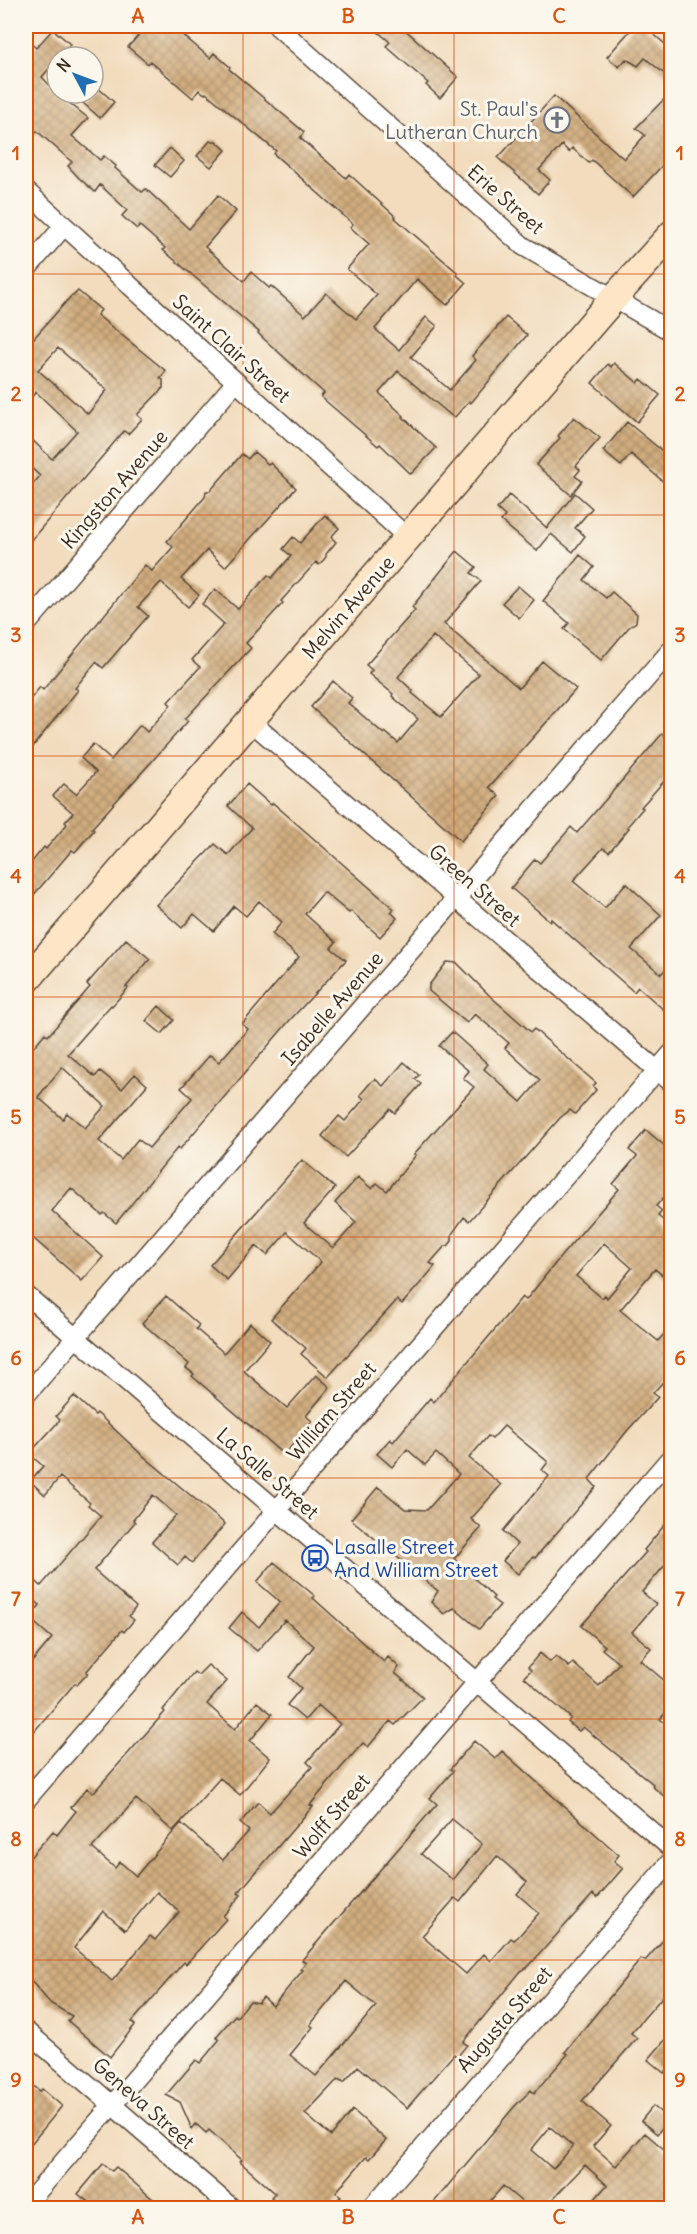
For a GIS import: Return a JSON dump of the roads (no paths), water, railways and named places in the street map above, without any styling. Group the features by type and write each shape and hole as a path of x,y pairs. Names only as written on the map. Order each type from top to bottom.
{"street":[{"name":"Erie Street","path":"278,26 523,246 672,332"},
{"name":"Saint Clair Street","path":"26,191 408,538"},
{"path":"26,270 64,226"},
{"name":"Melvin Avenue","path":"26,981 613,299 672,234"},
{"name":"Kingston Avenue","path":"26,625 236,382"},
{"name":"Isabelle Avenue","path":"26,1395 672,649"},
{"name":"Green Street","path":"250,721 672,1083"},
{"name":"William Street","path":"26,1800 672,1053"},
{"name":"La Salle Street","path":"26,1295 672,1849"},
{"name":"Wolff Street","path":"26,2205 672,1456"},
{"name":"Augusta Street","path":"371,2208 672,1860"},
{"name":"Geneva Street","path":"26,2031 232,2208"}],"place":[{"name":"St. Paul's Lutheran Church","path":"557,120"},
{"name":"Lasalle Street And William Street","path":"315,1558"}]}
